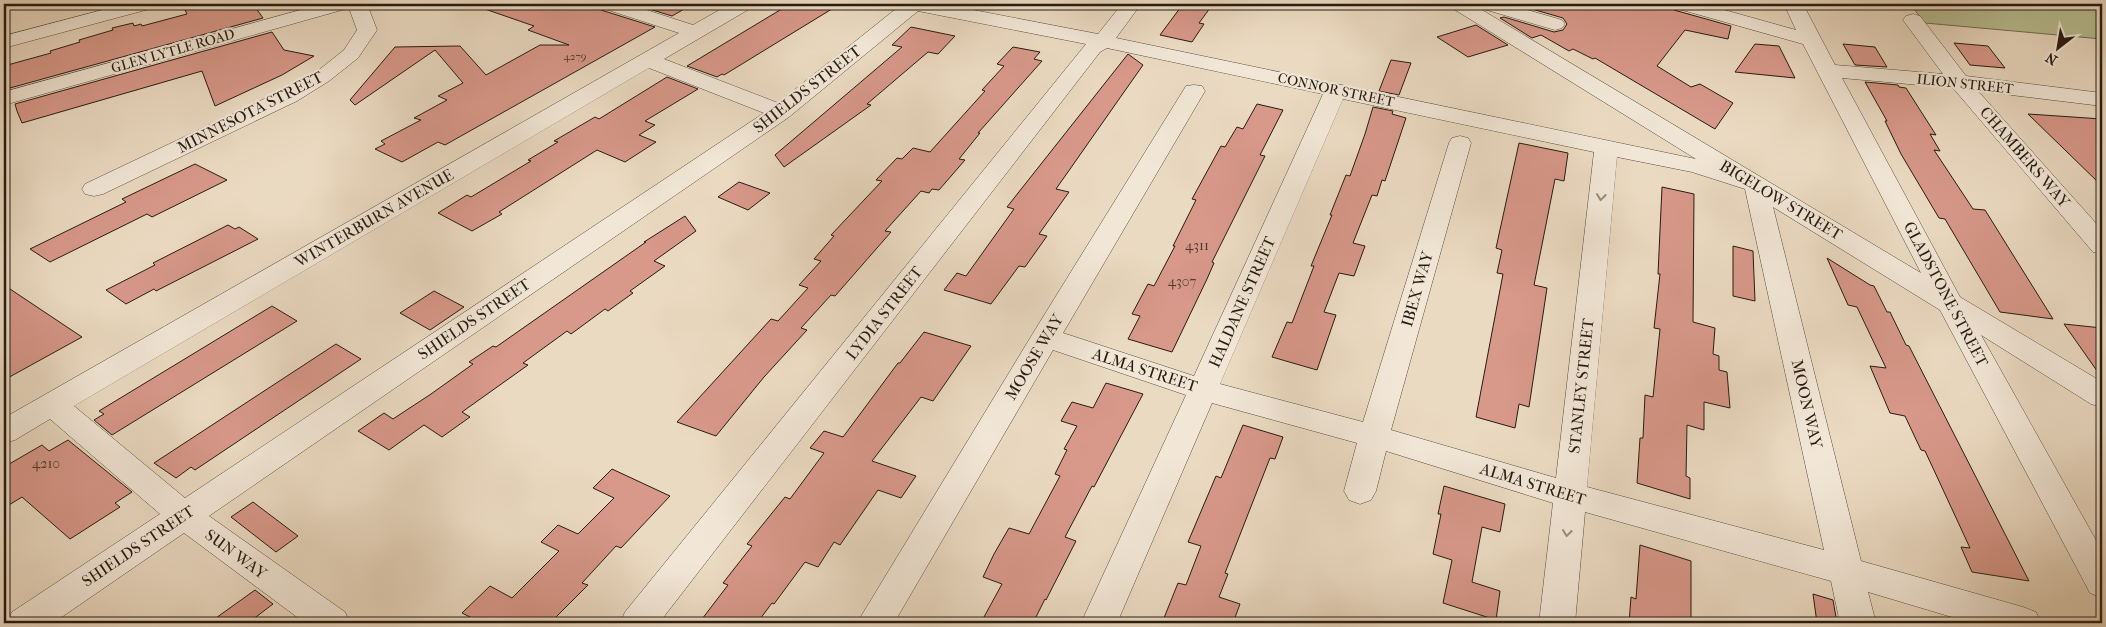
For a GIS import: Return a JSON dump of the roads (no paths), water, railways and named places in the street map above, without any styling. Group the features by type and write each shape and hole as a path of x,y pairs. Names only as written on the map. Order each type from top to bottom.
{"street":[{"path":"4,42 146,4"},
{"name":"GLEN LYTLE ROAD","path":"4,99 343,4"},
{"name":"MINNESOTA STREET","path":"94,189 289,96 322,78 351,54 367,30 357,4"},
{"path":"609,4 695,32"},
{"name":"WINTERBURN AVENUE","path":"4,432 744,4"},
{"name":"CONNOR STREET","path":"914,4 1103,41 1697,166 1756,185"},
{"name":"SHIELDS STREET","path":"25,623 780,112 914,4"},
{"name":"LYDIA STREET","path":"638,623 1093,48 1103,41 1132,4"},
{"name":"BIGELOW STREET","path":"1459,4 2102,396"},
{"path":"1487,4 1555,24"},
{"path":"1682,4 1811,40"},
{"name":"GLADSTONE STREET","path":"1794,4 1811,40 1950,302 2102,583"},
{"name":"CHAMBERS WAY","path":"1913,20 1959,82 2102,246"},
{"path":"647,60 780,112"},
{"name":"ILION STREET","path":"1828,71 1959,82 2101,100"},
{"name":"HALDANE STREET","path":"1099,623 1336,90"},
{"name":"MOOSE WAY","path":"875,623 1194,91"},
{"name":"IBEX WAY","path":"1360,491 1374,436 1460,143"},
{"name":"STANLEY STREET","path":"1557,623 1606,148"},
{"name":"MOON WAY","path":"1756,185 1858,623"},
{"name":"ALMA STREET","path":"1045,337 1204,390 1374,436 1570,495 1847,571 2023,623"},
{"name":"SUN WAY","path":"52,404 183,515 332,623"}]}
